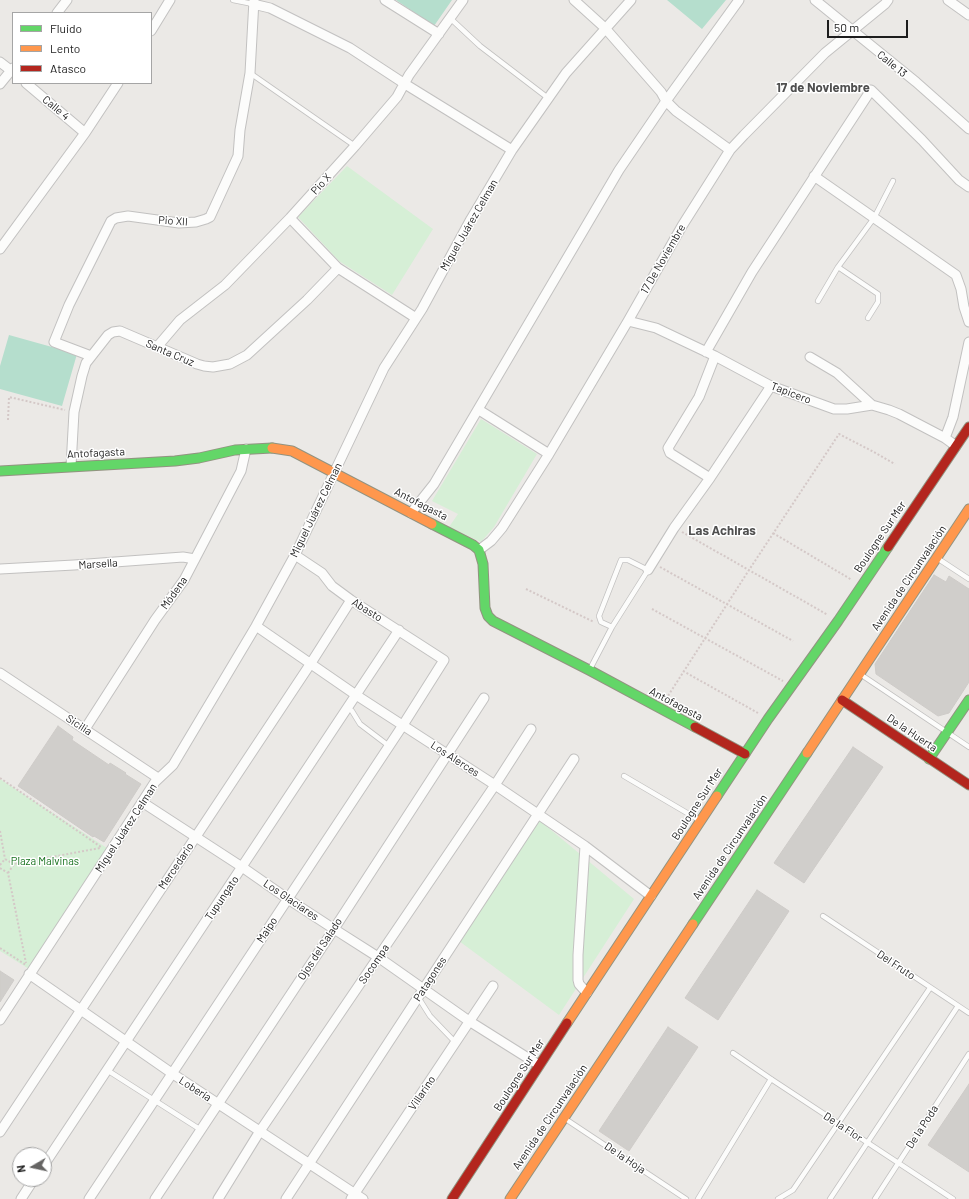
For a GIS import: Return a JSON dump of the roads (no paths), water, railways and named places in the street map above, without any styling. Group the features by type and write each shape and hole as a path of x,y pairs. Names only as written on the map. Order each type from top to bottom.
{"street":[{"path":"57,12 67,0"},
{"path":"152,29 170,0"},
{"path":"385,0 439,34"},
{"name":"Pio X","path":"157,347 180,320 225,285 290,218 355,146 397,97 409,75 463,0"},
{"path":"574,0 605,28 676,111 730,150"},
{"name":"Miguel Juárez Celman","path":"0,1020 28,969 158,778 173,765 256,626 295,555 335,474 374,386 416,318 471,219 512,150 566,73 630,0"},
{"path":"411,513 434,484 479,410 619,170 666,101 739,0"},
{"name":"Calle 13","path":"815,0 852,32 916,82 969,129"},
{"name":"17 De Noviembre","path":"479,550 491,541 502,528 549,454 628,321 682,226 730,150 825,53 852,32 888,0"},
{"path":"948,0 969,15"},
{"path":"254,2 270,8 350,48 512,150"},
{"name":"Pio XII","path":"91,356 54,342 69,305 111,221 116,218 128,216 179,223 196,222 210,217 238,156 240,130 250,73 254,2"},
{"path":"0,62 12,70 0,84"},
{"name":"Calle 4","path":"27,84 85,132"},
{"path":"0,250 85,132 117,84"},
{"path":"706,352 752,272 871,90 922,140 959,180 969,187"},
{"path":"814,176 956,275 969,322"},
{"path":"290,218 338,268 416,318"},
{"name":"Santa Cruz","path":"71,466 74,412 82,376 86,363 108,334 120,331 204,366 213,367 235,362 247,355 307,300 338,268"},
{"name":"Tapicero","path":"628,321 656,328 715,356 771,386 839,410 872,405 899,414 956,446"},
{"path":"944,438 953,417 969,342"},
{"path":"710,478 670,453 668,448 699,397 715,356"},
{"path":"810,357 837,373 872,405"},
{"path":"650,566 674,528 710,478 771,386"},
{"path":"479,410 549,454"},
{"name":"Boulogne Sur Mer","path":"452,1199 768,719 838,621 969,427"},
{"name":"Antofagasta","path":"0,471 175,461 246,449 274,448 292,451 473,545 479,550 483,564 485,608 488,616 493,621 589,670 745,754"},
{"name":"Módena","path":"85,729 155,620 184,580 241,471 246,449"},
{"name":"Avenida de Circunvalación","path":"510,1199 969,509"},
{"name":"Abasto","path":"295,555 322,573 332,586 351,600 444,660"},
{"name":"Marsella","path":"0,569 183,557 195,559"},
{"name":"Mercedario","path":"0,1132 311,663 351,600"},
{"name":"Los Alerces","path":"256,626 403,726 585,846 651,896"},
{"name":"Tupungato","path":"52,1153 399,630"},
{"name":"Maipo","path":"89,1199 403,726 444,660"},
{"name":"Sicilia","path":"0,673 158,778"},
{"name":"Ojos del Salado","path":"155,1199 334,929 484,698"},
{"name":"De la Huerta","path":"842,700 969,785"},
{"path":"930,758 969,700"},
{"name":"Socompa","path":"218,1199 260,1131 495,786 531,729"},
{"name":"Patagones","path":"286,1199 574,759"},
{"name":"Los Glaciares","path":"142,802 378,957 469,1021 539,1065"},
{"path":"585,846 578,955 578,980 579,984 587,993"},
{"name":"Lobería","path":"28,969 80,1010 172,1074 310,1163 353,1196 363,1199"},
{"name":"Villarino","path":"353,1196 492,986"},
{"path":"21,1199 29,1187"}],"lane":[{"path":"233,0 254,2"},
{"path":"450,18 480,46 548,98"},
{"path":"250,73 355,146"},
{"path":"818,301 838,267 874,218 893,181"},
{"path":"838,267 878,294 878,302 868,318"},
{"path":"937,558 969,579"},
{"path":"589,670 612,627 650,566 628,560 621,560 599,616 601,622 612,627"},
{"path":"860,674 969,747"},
{"path":"347,707 352,711 360,724 389,746"},
{"path":"624,776 701,821"},
{"name":"Del Fruto","path":"823,916 969,1013"},
{"path":"778,1199 793,1190 930,988"},
{"path":"418,998 430,1016 455,1042"},
{"path":"830,1199 958,1006"},
{"name":"De la Flor","path":"733,1053 771,1080 953,1199"},
{"name":"De la Poda","path":"875,1199 969,1054"},
{"path":"107,1070 201,1130"},
{"path":"698,1199 771,1080"},
{"name":"De la Hoja","path":"564,1118 686,1199"}],"district":[{"name":"17 de Noviembre","path":"823,88"},
{"name":"Las Achiras","path":"722,531"}],"park label":[{"name":"Plaza Malvinas","path":"45,861"}]}
